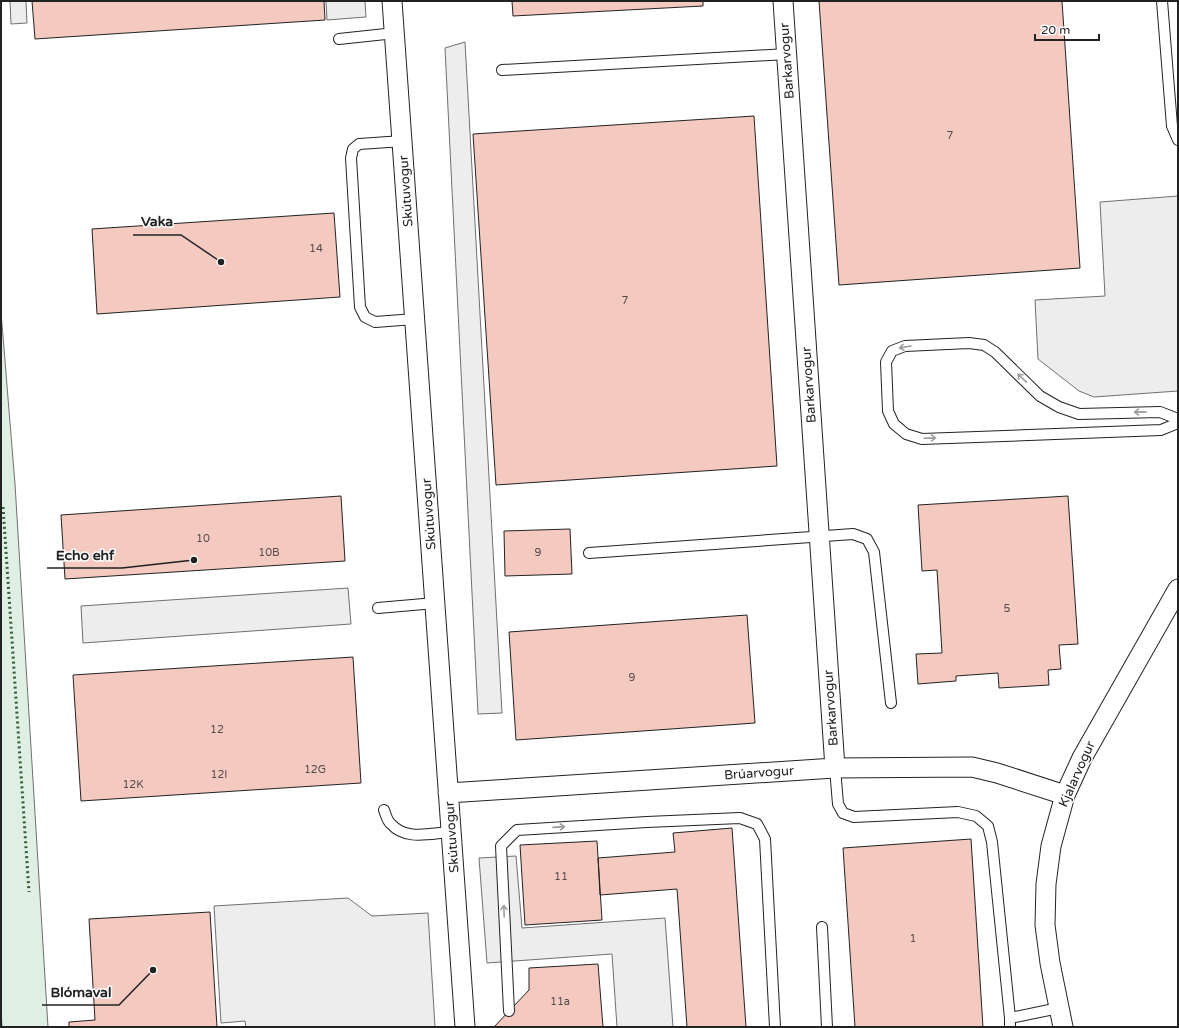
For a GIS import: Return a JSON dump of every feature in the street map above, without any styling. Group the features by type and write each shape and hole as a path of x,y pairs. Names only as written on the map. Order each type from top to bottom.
{"street":[{"name":"Skútuvogur","path":"392,1 465,1027"},
{"name":"Barkarvogur","path":"783,1 836,768"},
{"name":"Kjalarvogur","path":"1064,1027 1050,963 1045,925 1046,884 1050,846 1065,795 1082,758 1178,588"},
{"name":"Brúarvogur","path":"448,793 836,768 972,767 997,773 1065,795"}],"lane":[{"path":"1162,1 1172,126 1178,140"},
{"path":"340,39 395,33"},
{"path":"502,70 786,54"},
{"path":"403,141 359,144 352,149 351,158 360,307 365,317 375,322 415,319"},
{"path":"1178,419 1160,412 1079,414 1059,408 1040,396 995,352 984,345 969,343 905,346 892,350 886,362 888,411 894,424 906,434 922,439 1161,430 1178,423"},
{"path":"589,553 853,534 867,539 874,552 891,703"},
{"path":"378,608 435,603"},
{"path":"836,768 838,804 843,813 854,817 958,812 976,816 988,826 992,842 1010,1023 1059,1008"},
{"path":"384,810 390,824 400,832 413,835 451,832"},
{"path":"509,1011 502,846 517,830 740,818 757,824 765,839 775,1027"},
{"path":"822,927 827,1027"}],"green space":[{"path":"1,312 15,484 48,1027 2,1027"}],"shaded area":[{"path":"10,1 26,1 27,23 11,24"},
{"path":"326,1 365,1 366,17 327,20"},
{"path":"465,42 502,713 478,714 445,48"},
{"path":"1178,196 1178,391 1094,397 1079,391 1038,359 1035,300 1105,296 1100,202"},
{"path":"348,588 351,624 83,643 81,606"},
{"path":"516,856 522,928 665,918 673,1027 617,1027 612,954 487,963 479,858"},
{"path":"348,898 372,916 428,913 435,1027 246,1027 245,1021 221,1023 214,906"}],"building":[{"path":"32,1 324,1 325,20 35,39"},
{"path":"512,1 703,1 703,6 513,16"},
{"path":"819,1 1062,1 1080,268 839,285"},
{"path":"754,116 777,466 496,485 473,134"},
{"path":"334,213 340,297 97,314 92,229"},
{"path":"341,496 345,561 65,579 61,515"},
{"path":"1068,496 1078,644 1059,645 1061,669 1048,670 1049,685 999,688 998,673 956,676 956,681 918,684 916,654 942,653 937,570 922,571 918,505"},
{"path":"570,529 572,574 505,576 504,531"},
{"path":"747,615 755,723 516,740 509,632"},
{"path":"353,657 361,783 81,801 73,675"},
{"path":"732,828 746,1027 687,1027 677,889 600,895 598,858 675,852 673,833"},
{"path":"971,839 983,1027 855,1027 843,848"},
{"path":"597,841 602,920 525,925 520,845"},
{"path":"210,912 217,1027 69,1027 69,1022 95,1020 89,919"},
{"path":"598,964 603,1027 494,1027 529,990 529,968"}],"hedge":[{"path":"3,507 29,892"}],"place":[{"name":"Vaka","path":"221,262"},
{"name":"Echo ehf","path":"194,560"},
{"name":"Blómaval","path":"153,970"}]}
